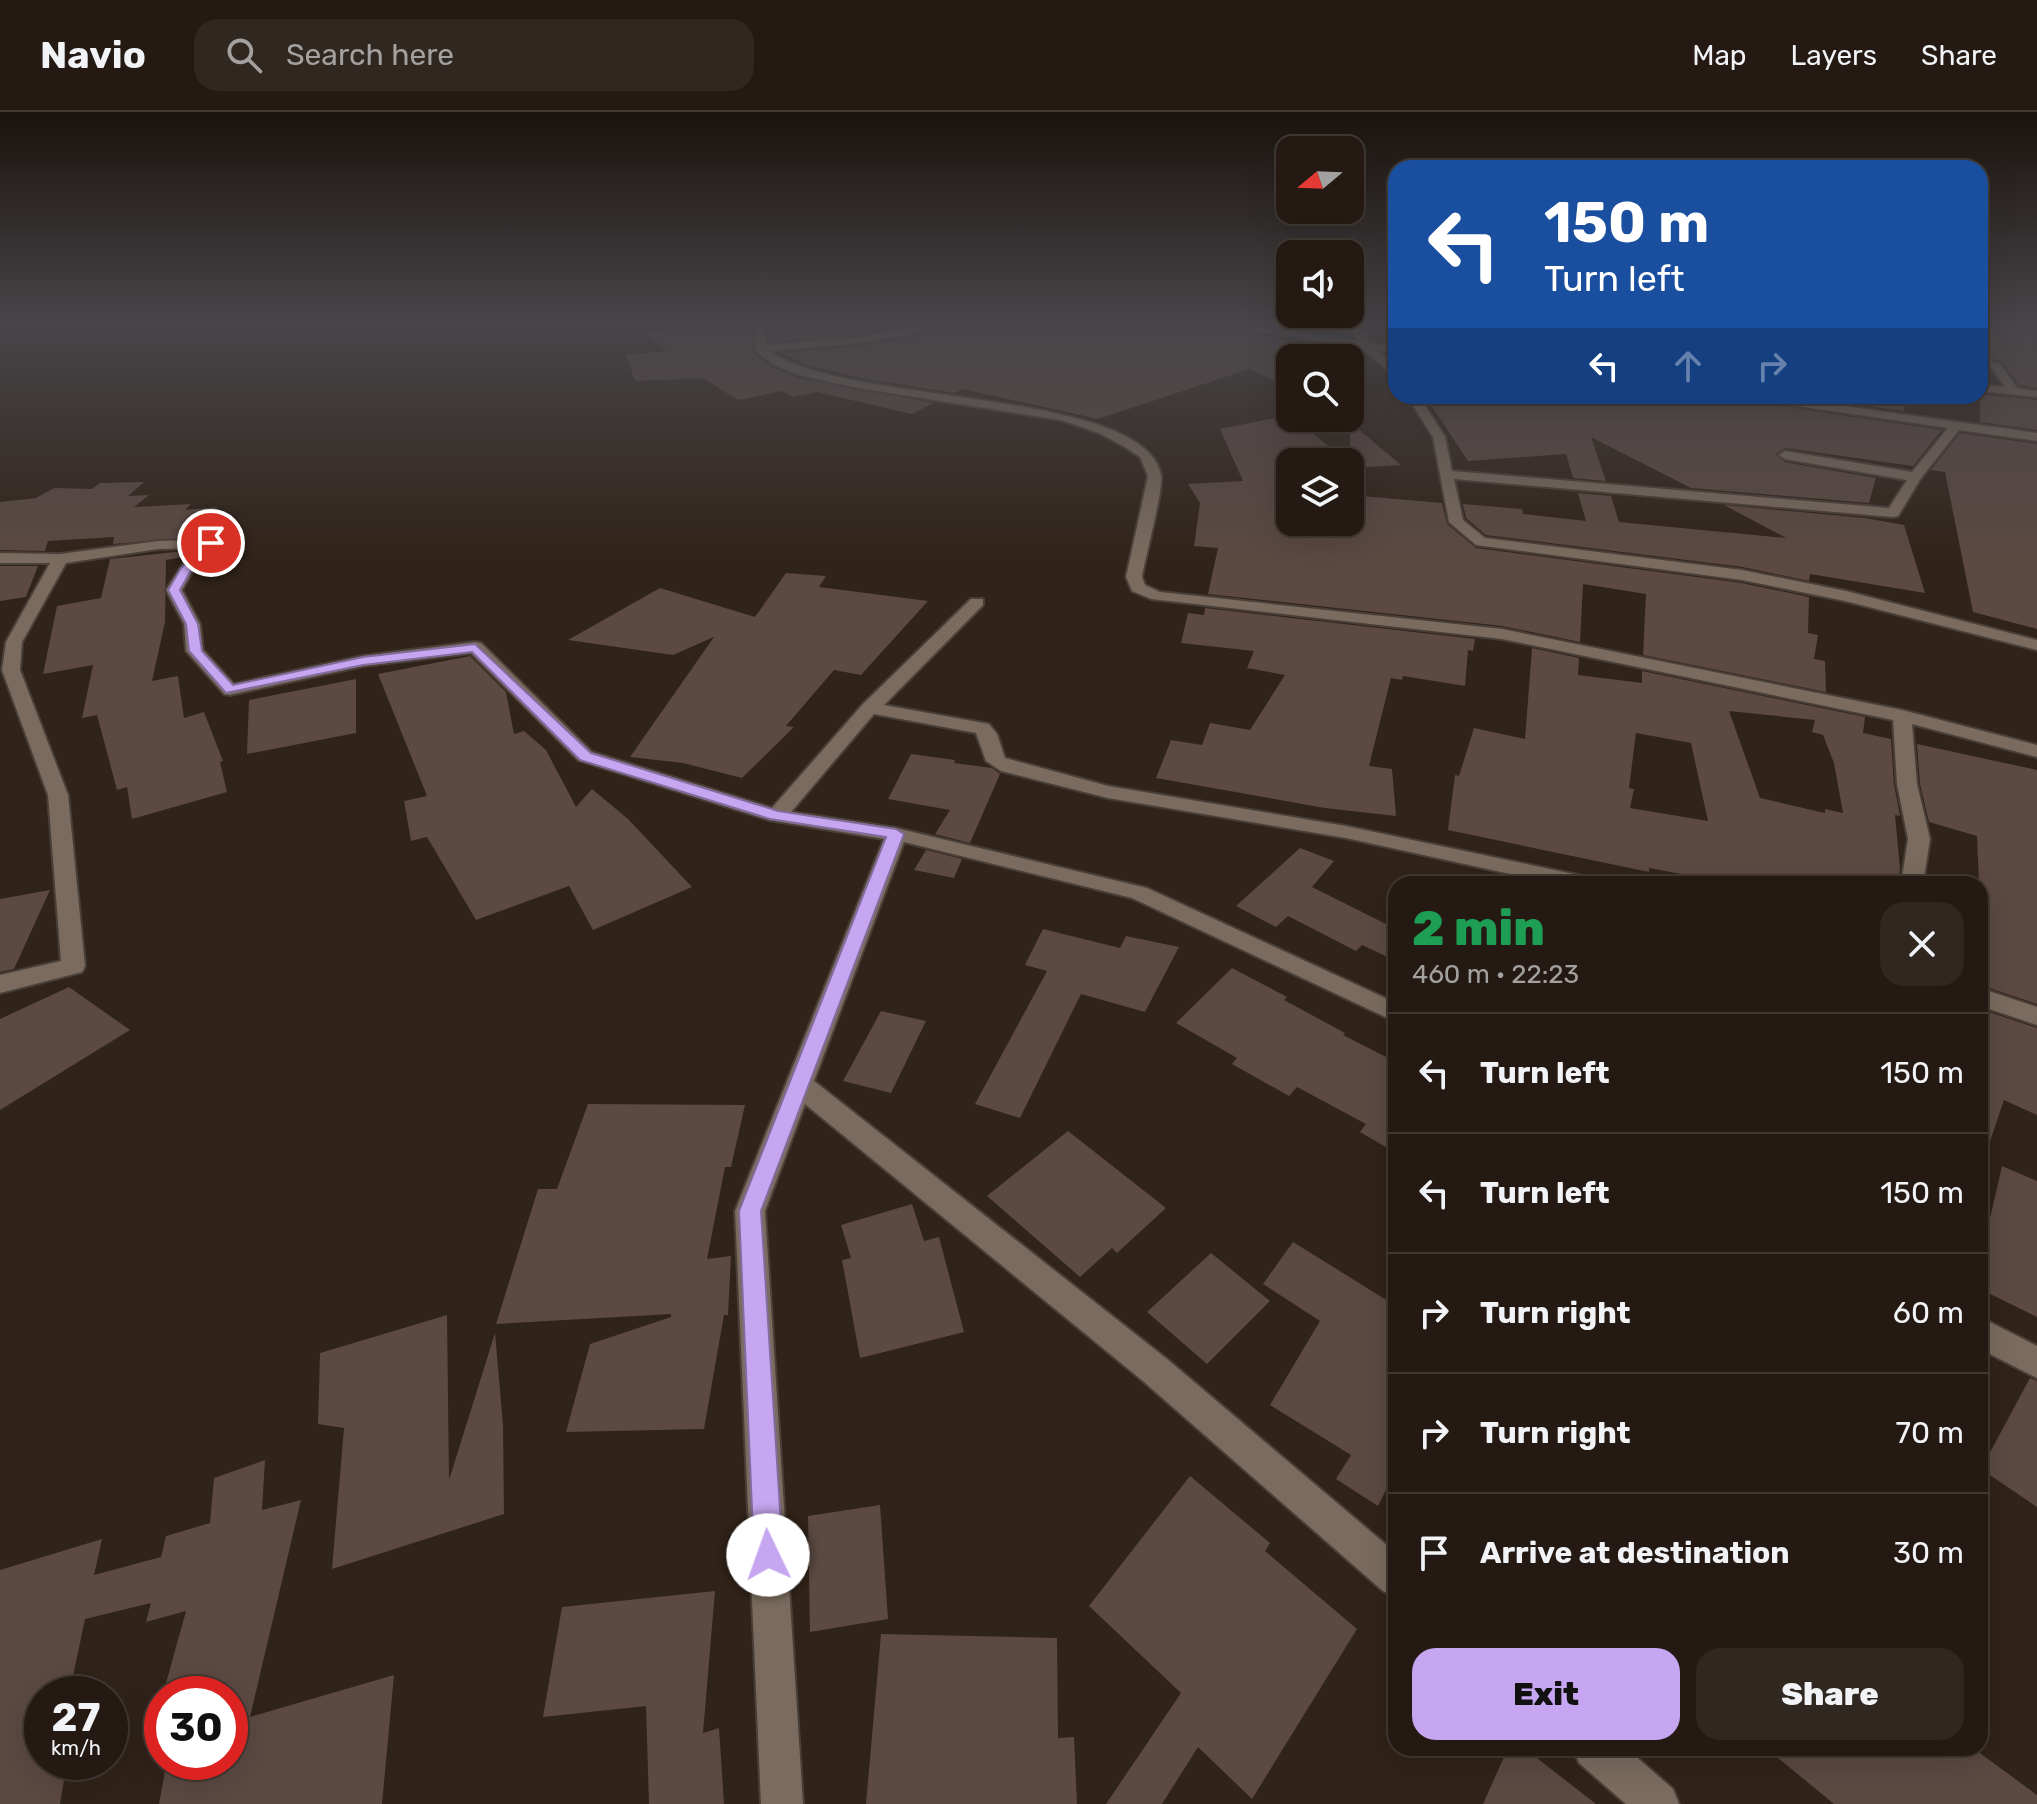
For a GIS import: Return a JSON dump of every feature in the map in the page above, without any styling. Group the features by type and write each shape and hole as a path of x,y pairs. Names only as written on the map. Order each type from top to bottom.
{"street":[{"path":"973,403 1063,417 1103,430 1146,455 1155,476 1134,577 1138,588 1157,596 1502,634 1902,716 2037,751"},
{"path":"1418,404 1439,437 1456,522 1481,542 1742,575 1846,596 2037,645"},
{"path":"1802,404 2037,437"},
{"path":"1445,474 1893,513 1915,477 1955,427"},
{"path":"1785,455 1915,477"},
{"path":"0,558 60,559 158,545 211,543 186,570 174,590 192,624 195,651 230,690 363,661 475,647 585,756 776,816 896,834 1139,893 1388,1009"},
{"path":"0,984 73,966 58,795 11,670 14,642 60,559"},
{"path":"776,816 870,708 977,602"},
{"path":"870,708 982,728 996,761 1008,767 1108,792 1346,832 1552,876"},
{"path":"1902,716 1907,784 1919,839 1913,876"},
{"path":"782,1804 750,1211 896,834"},
{"path":"1988,1000 2037,1016"},
{"path":"799,1084 1155,1370 1388,1571"},
{"path":"1988,1336 2037,1363"},
{"path":"1603,1756 1658,1804"}],"building":[{"path":"864,403 934,403 912,414"},
{"path":"1026,403 1146,403 1098,419"},
{"path":"2037,403 2037,430 1980,422 1980,404"},
{"path":"1768,404 1942,430 1913,466 1785,448 1776,454 1784,462 1876,478 1869,503 1691,488 1591,437 1606,481 1573,478 1566,454 1468,461 1431,405"},
{"path":"1853,404 1905,404 1904,411"},
{"path":"1276,418 1276,432 1311,432 1331,448 1276,448 1276,536 1364,536 1364,496 1442,503 1447,524 1476,548 1742,583 1809,597 1808,633 1818,635 1814,659 1825,661 1826,692 1643,655 1646,594 1583,584 1580,642 1502,626 1208,594 1218,548 1194,546 1200,503 1188,484 1243,481 1220,429"},
{"path":"1350,432 1362,432 1401,465 1364,467 1364,448 1350,448"},
{"path":"1960,433 2037,444 2037,629 1973,612 1945,472 1931,470"},
{"path":"144,482 128,496 149,495 134,507 191,504 185,510 217,507 195,537 113,544 114,537 48,541 45,551 0,550 0,502 36,498 54,488 92,489 100,483"},
{"path":"1578,493 1611,496 1619,522 1786,538 1724,505 1865,518 1904,525 1925,593 1810,574 1809,581 1742,567 1486,535 1466,518 1463,504 1522,509 1523,514 1586,521"},
{"path":"184,551 183,557 166,560 165,622 152,681 178,676 184,718 204,712 223,761 220,762 227,792 132,819 127,787 117,790 97,715 82,718 93,665 43,674 57,606 101,598 110,559"},
{"path":"0,566 38,566 26,597 0,601"},
{"path":"786,573 826,576 819,587 928,601 861,675 834,670 786,726 794,727 742,778 683,763 630,757 714,637 673,655 568,640 660,588 755,617"},
{"path":"1205,608 1475,639 1473,651 1468,650 1465,686 1403,676 1402,680 1391,678 1369,766 1392,769 1396,816 1325,808 1156,778 1171,740 1202,745 1210,723 1250,730 1285,675 1247,668 1254,651 1181,643 1188,613 1204,615"},
{"path":"1532,648 1579,658 1578,675 1642,683 1642,671 1865,717 1863,733 1891,739 1900,816 1895,815 1899,876 1692,876 1649,868 1649,872 1448,830 1455,775 1459,776 1474,728 1525,739","holes":["1729,711 1815,720 1812,732 1823,735 1834,763 1843,813 1825,809 1825,813 1760,798","1636,733 1691,743 1708,821 1630,808 1634,789 1629,788"]},
{"path":"470,656 506,692 514,734 524,731 546,750 576,807 592,789 628,819 692,887 593,930 569,886 476,920 427,837 411,841 404,801 427,796 378,674"},
{"path":"356,679 356,733 247,754 249,700"},
{"path":"1917,744 2037,770 2037,1004 1988,988 1988,876 1979,876 1977,836 1929,822 1920,784"},
{"path":"911,754 992,768 1000,774 970,843 935,834 950,810 888,799"},
{"path":"1300,848 1334,861 1312,887 1388,925 1388,957 1362,945 1356,951 1288,916 1276,927 1236,906"},
{"path":"926,850 962,859 954,878 914,870"},
{"path":"50,890 14,969 0,972 0,899"},
{"path":"1043,929 1120,948 1126,936 1179,947 1145,1012 1081,994 1020,1118 975,1104 1047,971 1025,965"},
{"path":"1232,968 1287,997 1284,1000 1388,1058 1388,1148 1360,1132 1366,1124 1297,1087 1289,1096 1232,1064 1237,1058 1176,1023"},
{"path":"69,987 130,1030 0,1110 0,1019"},
{"path":"881,1011 926,1021 891,1093 843,1081"},
{"path":"1988,1012 2037,1028 2037,1115 2004,1100 1988,1147"},
{"path":"588,1104 745,1105 731,1167 725,1167 707,1259 731,1256 728,1315 724,1315 704,1429 566,1432 590,1344 671,1317 671,1314 496,1324 538,1189 557,1189"},
{"path":"1068,1131 1166,1208 1117,1253 1112,1248 1080,1277 987,1196"},
{"path":"2002,1166 2037,1181 2037,1317 1988,1293 1988,1227"},
{"path":"912,1204 924,1241 939,1237 964,1332 860,1358 842,1260 851,1258 841,1225"},
{"path":"1293,1242 1388,1301 1388,1486 1378,1506 1336,1479 1351,1455 1270,1405 1320,1321 1263,1284"},
{"path":"1211,1253 1270,1301 1207,1364 1147,1312"},
{"path":"447,1315 449,1480 495,1333 503,1425 504,1514 332,1569 344,1428 318,1424 320,1353"},
{"path":"2030,1378 2037,1381 2037,1507 1988,1474 1988,1456"},
{"path":"265,1460 262,1510 301,1500 250,1717 394,1675 382,1804 159,1804 163,1780 248,1780 248,1676 168,1676 186,1611 146,1622 151,1603 85,1619 73,1676 24,1676 24,1780 64,1780 60,1804 0,1804 0,1570 102,1539 94,1575 161,1557 166,1536 210,1523 214,1478"},
{"path":"1190,1476 1270,1543 1265,1551 1357,1629 1252,1799 1198,1747 1162,1804 1106,1804 1181,1693 1089,1606"},
{"path":"880,1505 888,1619 810,1632 808,1516"},
{"path":"715,1591 703,1733 719,1728 724,1804 649,1804 646,1706 543,1717 562,1607"},
{"path":"881,1634 1057,1638 1058,1738 1074,1737 1077,1804 866,1804"},
{"path":"1504,1756 1534,1756 1596,1804 1483,1804"},
{"path":"1776,1756 1984,1756 2037,1795 2037,1804 1834,1804"}],"route":[{"path":"211,543 186,570 174,590 192,624 195,651 230,690 363,661 475,647 585,756 776,816 896,834 750,1211 768,1555"}]}
